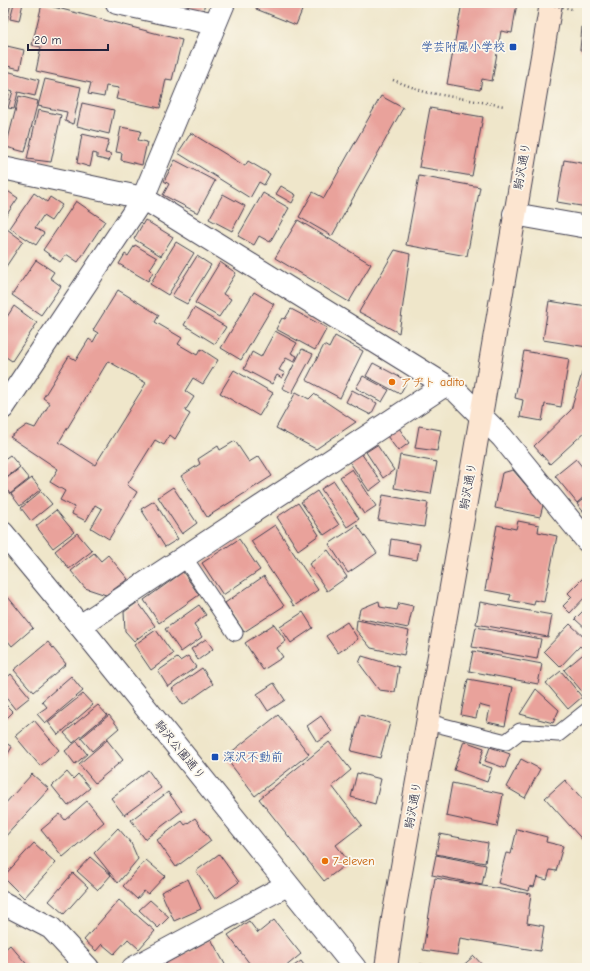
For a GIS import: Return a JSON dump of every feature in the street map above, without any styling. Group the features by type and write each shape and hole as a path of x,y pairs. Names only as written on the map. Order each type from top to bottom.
{"main road":[{"name":"駒沢通り","path":"386,968 393,918 481,416 514,214 551,3"}],"street":[{"path":"118,3 215,24"},
{"path":"3,408 143,198 224,3"},
{"path":"3,168 143,198 457,392 502,437 587,541"},
{"path":"514,214 587,227"},
{"path":"80,626 445,385"},
{"name":"駒沢公園通り","path":"3,533 80,626 355,968"},
{"path":"133,968 288,885"},
{"path":"3,903 50,928 88,968"}],"lane":[{"path":"184,557 235,634"},
{"path":"428,722 506,742 520,731 558,734 587,711"}],"path":[{"path":"543,3 572,9"},
{"path":"393,80 425,92 504,106"}],"building":[{"path":"3,3 11,3 4,34 3,34"},
{"path":"14,3 23,3 19,21 10,19"},
{"path":"167,3 205,3 203,11"},
{"path":"258,3 305,3 296,25 256,9"},
{"path":"462,3 517,3 512,33 501,31 492,81 482,79 480,90 447,84"},
{"path":"42,4 182,40 172,80 166,79 160,108 116,99 119,88 106,86 104,97 88,94 91,83 36,71 41,47 32,45"},
{"path":"582,27 587,28 587,51 580,50"},
{"path":"7,46 24,50 20,69 3,65"},
{"path":"3,70 39,80 35,96 18,92 14,109 8,108 13,91 3,88"},
{"path":"45,79 81,87 73,124 65,121 67,112 38,106"},
{"path":"3,93 9,94 4,115 3,115"},
{"path":"19,96 38,101 25,152 6,147"},
{"path":"381,96 403,108 332,236 299,217 313,192 324,198"},
{"path":"82,103 114,110 109,134 77,126"},
{"path":"430,108 483,117 472,176 419,167"},
{"path":"38,110 61,115 51,162 27,159"},
{"path":"121,127 141,131 138,140 147,142 142,165 121,160 122,153 116,152"},
{"path":"191,133 245,166 248,161 270,174 264,185 259,182 250,198 178,153"},
{"path":"82,134 109,140 105,153 111,154 109,161 97,158 97,154 93,153 90,167 77,163"},
{"path":"175,160 215,181 198,213 163,195 169,184 164,181"},
{"path":"564,160 587,164 587,207 557,202"},
{"path":"419,176 480,187 467,256 406,245"},
{"path":"281,186 296,195 292,203 276,194"},
{"path":"3,188 18,198 3,220"},
{"path":"34,193 47,202 50,197 62,205 51,221 43,216 35,228 44,233 36,245 10,228"},
{"path":"263,193 289,208 270,242 259,236 254,245 238,236"},
{"path":"223,194 245,206 232,231 209,219"},
{"path":"76,201 105,221 78,262 66,254 60,262 43,250"},
{"path":"145,220 173,237 161,256 134,239"},
{"path":"298,220 371,264 349,302 275,258"},
{"path":"7,229 23,241 3,271 3,235"},
{"path":"176,242 194,253 168,295 150,284"},
{"path":"135,245 157,258 150,269 153,272 148,281 119,264 125,254 128,256"},
{"path":"395,250 410,254 399,333 359,312"},
{"path":"197,256 211,265 187,304 172,296"},
{"path":"36,260 54,272 50,278 61,286 41,315 12,295"},
{"path":"220,262 236,273 223,294 231,299 219,317 195,303"},
{"path":"118,290 159,315 155,322 182,338 178,344 197,355 201,349 218,360 203,384 193,378 185,391 194,397 185,411 190,414 175,439 170,435 164,445 155,440 127,485 137,492 109,539 91,528 102,509 95,505 86,521 72,514 74,507 60,500 65,491 50,482 58,469 10,437 27,425 35,428 50,403 43,398 69,356 76,360 89,339 93,342 98,333 93,330","holes":["108,361 146,383 95,465 59,442"]},
{"path":"254,292 274,304 241,360 221,348"},
{"path":"549,301 587,307 587,347 543,340"},
{"path":"14,306 37,323 12,361 3,355 3,323"},
{"path":"194,308 226,327 215,344 184,325"},
{"path":"291,309 327,328 315,350 276,329 282,318 285,319"},
{"path":"275,331 297,343 291,353 297,356 294,362 286,358 279,370 285,373 282,378 277,375 272,384 244,369 252,352 261,357"},
{"path":"335,336 363,351 340,398 306,380 324,345 329,348"},
{"path":"302,349 313,354 292,393 282,388"},
{"path":"524,351 569,359 561,407 545,404 542,421 520,417 523,400 515,398"},
{"path":"373,363 407,381 400,394 366,376"},
{"path":"585,363 587,364 587,430 550,464 534,446 571,410"},
{"path":"234,370 273,393 259,416 220,393"},
{"path":"363,376 389,390 382,402 356,388"},
{"path":"352,390 377,403 371,415 346,402"},
{"path":"296,392 309,399 314,394 356,422 316,449 276,428"},
{"path":"419,426 441,430 437,451 415,448"},
{"path":"399,428 409,443 398,451 387,436"},
{"path":"235,441 249,462 259,456 272,476 207,517 181,476 200,464 198,459 218,446 220,450"},
{"path":"377,445 394,470 383,478 366,452"},
{"path":"361,453 381,482 369,491 349,461"},
{"path":"10,455 20,467 3,480 3,460"},
{"path":"400,455 437,462 431,494 394,488"},
{"path":"576,459 587,473 587,494 577,503 555,476"},
{"path":"20,468 29,479 10,494 3,484 3,481"},
{"path":"352,469 376,506 364,514 340,477"},
{"path":"513,470 543,505 540,517 495,508 502,473"},
{"path":"32,478 41,489 20,506 11,494"},
{"path":"334,481 359,519 347,527 321,489"},
{"path":"173,487 197,523 182,534 158,497"},
{"path":"41,491 52,504 31,521 21,508"},
{"path":"317,491 339,525 324,535 301,502"},
{"path":"383,495 428,503 424,527 378,520"},
{"path":"587,496 587,516 577,504"},
{"path":"154,501 178,539 165,547 141,509"},
{"path":"298,503 319,535 298,550 277,517"},
{"path":"56,510 74,532 53,548 36,526"},
{"path":"518,521 539,525 538,532 557,536 544,602 535,600 534,605 509,600 511,595 485,590 497,525 516,529"},
{"path":"275,525 318,590 294,606 251,541"},
{"path":"357,525 377,553 348,573 329,544"},
{"path":"77,533 92,551 69,569 55,551"},
{"path":"239,539 260,570 223,595 202,563"},
{"path":"391,539 420,544 417,560 389,555"},
{"path":"328,550 347,577 327,591 309,564"},
{"path":"94,553 101,561 108,555 128,579 106,595 85,588 71,571"},
{"path":"183,572 199,595 159,623 144,600"},
{"path":"587,574 587,595 570,613 563,606 572,597 568,593"},
{"path":"264,576 284,606 244,632 225,603"},
{"path":"8,597 33,628 12,646 3,635 3,602"},
{"path":"379,601 380,607 397,610 399,603 413,606 408,628 358,618 360,609"},
{"path":"138,602 155,626 134,641 125,631 124,612"},
{"path":"480,602 552,615 548,637 476,624"},
{"path":"199,605 206,615 194,624 202,637 181,652 165,629"},
{"path":"587,607 587,630 575,619"},
{"path":"303,612 313,628 291,643 280,627"},
{"path":"357,620 409,631 404,655 371,648 356,630"},
{"path":"347,622 358,639 338,653 326,636"},
{"path":"274,624 286,641 277,648 283,657 263,670 245,643"},
{"path":"570,624 587,640 587,647 584,650 580,646 560,667 544,651"},
{"path":"476,627 541,639 537,659 472,647"},
{"path":"156,630 173,654 151,670 134,645"},
{"path":"206,639 213,649 198,660 191,649"},
{"path":"48,642 66,664 33,692 14,670"},
{"path":"473,651 542,664 538,684 469,671"},
{"path":"587,651 587,693 585,695 564,670"},
{"path":"188,656 196,667 168,687 158,671 177,658 180,661"},
{"path":"362,656 399,667 395,692 379,690 359,663"},
{"path":"202,668 213,684 183,705 172,689"},
{"path":"561,671 582,697 568,709 546,683"},
{"path":"11,674 30,697 15,709 3,694 3,681"},
{"path":"71,676 83,691 45,723 37,714 47,707 42,701"},
{"path":"468,679 513,687 505,726 487,722 490,708 479,705 476,718 461,715"},
{"path":"274,683 285,700 268,711 257,694"},
{"path":"536,689 559,710 553,723 520,714"},
{"path":"83,694 93,705 58,735 48,722"},
{"path":"3,702 13,712 3,722"},
{"path":"98,705 107,715 73,743 64,733"},
{"path":"109,715 119,728 92,751 81,738"},
{"path":"278,715 309,754 255,796 225,757"},
{"path":"360,715 390,723 380,758 351,751"},
{"path":"321,716 332,732 317,742 307,726"},
{"path":"34,720 59,750 40,766 15,736"},
{"path":"107,740 123,760 95,783 79,764"},
{"path":"3,741 12,747 3,762"},
{"path":"77,741 87,754 75,764 65,751"},
{"path":"464,741 484,748 479,764 492,768 487,782 454,770"},
{"path":"329,742 351,770 332,786 362,825 336,845 349,862 324,881 259,799"},
{"path":"490,747 510,754 505,768 485,761"},
{"path":"521,759 540,769 525,798 506,787"},
{"path":"148,770 161,788 124,815 111,798"},
{"path":"67,772 73,779 78,774 90,788 68,806 52,786"},
{"path":"357,773 381,779 375,804 351,797"},
{"path":"32,774 49,789 3,839 3,806"},
{"path":"565,780 587,804 587,845 545,798"},
{"path":"452,783 503,794 497,827 446,816"},
{"path":"168,792 182,811 145,839 131,820"},
{"path":"87,801 104,822 63,857 41,830 60,814 65,820"},
{"path":"195,818 211,841 176,867 157,840 182,821 185,825"},
{"path":"118,828 131,843 138,859 118,883 94,853"},
{"path":"517,829 547,837 546,842 563,846 556,871 550,870 547,880 537,877 534,887 530,886 529,891 498,883 506,853 511,854"},
{"path":"440,834 488,843 485,863 436,854"},
{"path":"34,843 56,863 24,898 3,877"},
{"path":"219,854 239,882 215,899 196,871"},
{"path":"436,855 486,865 482,885 432,875"},
{"path":"90,857 111,875 98,890 77,871"},
{"path":"146,860 165,876 148,894 144,891 137,899 123,886"},
{"path":"73,873 88,887 64,914 49,901"},
{"path":"435,878 531,894 527,923 544,926 540,951 460,938 457,955 423,950"},
{"path":"188,879 201,909 174,921 161,892"},
{"path":"119,900 155,931 139,949 128,939 114,954 102,944 96,951 84,940"},
{"path":"150,900 169,917 158,928 139,910"},
{"path":"274,920 301,954 284,968 253,968 228,935 249,921 258,933"},
{"path":"211,939 227,968 169,968 166,963"},
{"path":"10,945 30,968 3,968 3,951"},
{"path":"474,956 485,968 460,968"},
{"path":"301,961 306,968 291,968"},
{"path":"420,964 437,967 437,968 421,968"}],"place":[{"name":"学芸附属小学校","path":"513,47"},
{"name":"アヂト adito","path":"392,382"},
{"name":"深沢不動前","path":"215,757"},
{"name":"7-eleven","path":"325,861"}]}
